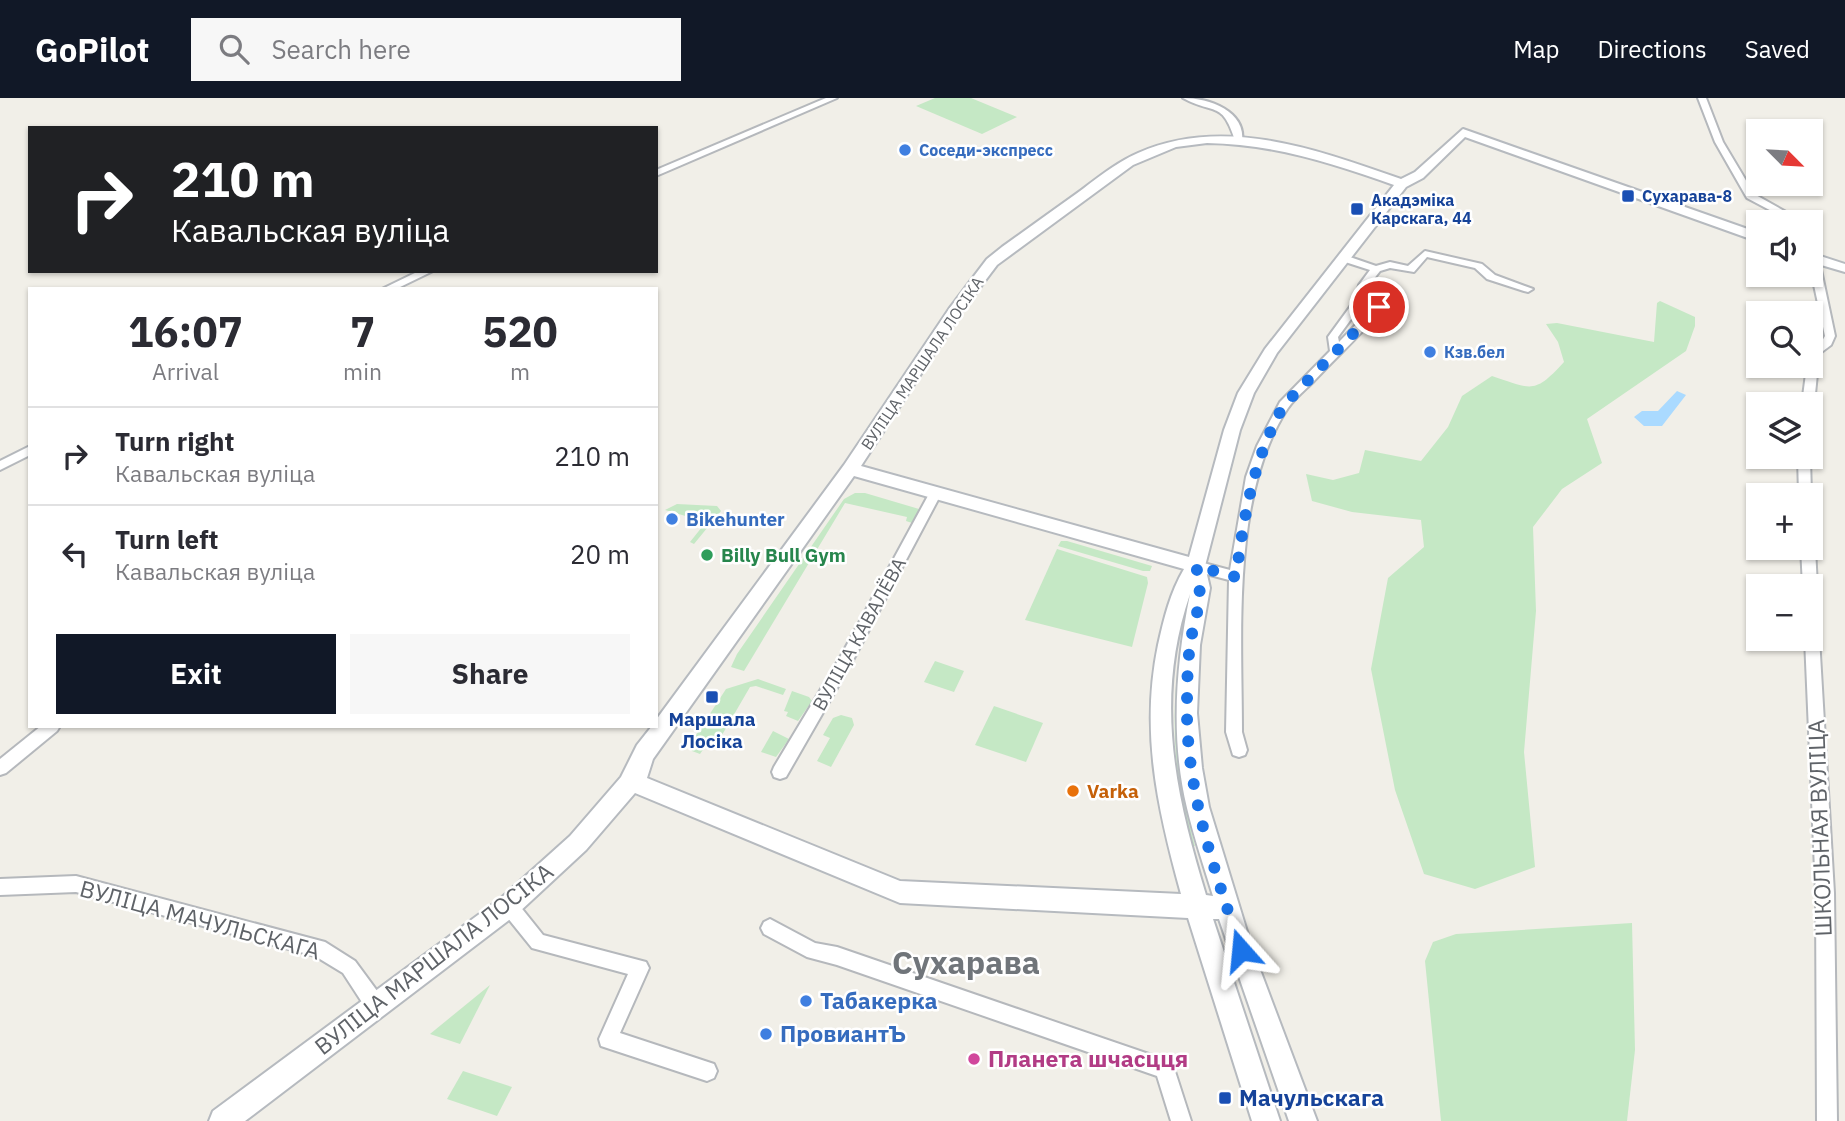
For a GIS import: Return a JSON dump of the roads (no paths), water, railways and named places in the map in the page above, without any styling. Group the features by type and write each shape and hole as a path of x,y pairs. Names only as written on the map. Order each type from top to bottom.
{"main road":[{"path":"1266,1121 1210,954 1168,798 1161,768 1157,715 1161,676 1173,621 1186,580 1196,566 1220,469 1246,393 1285,330 1402,184 1406,172 1455,123 1746,226"},
{"path":"1451,127 1746,233"},
{"path":"1402,184 1419,175 1464,132"},
{"name":"ВУЛІЦА МАРШАЛА ЛОСІКА","path":"223,1121 509,906 578,844 653,756 754,613 762,594 850,469 954,312 992,262 1007,250 1142,155 1192,142 1239,141 1295,150 1402,184"},
{"path":"1823,255 1845,260"},
{"path":"1823,257 1845,268"},
{"path":"850,469 1196,566"},
{"path":"1196,566 1202,588 1190,645 1187,713 1190,757 1198,807 1227,908 1303,1121"},
{"path":"630,781 900,892 1227,908"}],"street":[{"path":"658,172 833,98"},
{"path":"1187,98 1223,110 1233,118 1239,141"},
{"path":"1702,98 1719,142 1750,196 1776,210"},
{"path":"1343,258 1376,269 1390,265 1410,270 1425,254 1478,266 1491,277 1528,289"},
{"path":"1335,351 1333,337 1360,300 1364,285 1376,269"},
{"path":"392,287 423,273"},
{"path":"1809,392 1814,353 1827,343 1830,336 1820,287"},
{"path":"1240,750 1234,732 1233,709 1236,577 1252,477 1263,446 1284,405 1379,307"},
{"path":"0,466 28,451"},
{"name":"ВУЛІЦА КАВАЛЁВА","path":"780,772 860,634 935,494"},
{"path":"1196,566 1236,577"},
{"name":"ШКОЛЬНАЯ ВУЛІЦА","path":"1813,651 1825,893 1827,1121"},
{"path":"0,768 50,728"},
{"name":"ВУЛІЦА МАЧУЛЬСКАГА","path":"0,887 76,884 319,948 349,967 376,1006"},
{"path":"509,906 538,942 640,968 608,1039 707,1071"},
{"path":"770,928 813,951 837,956 1165,1069 1181,1121"}],"water":[{"path":"1677,391 1686,395 1662,426 1644,426 1634,417 1642,411 1658,411"}],"place":[{"name":"Соседи-экспресс","path":"905,150"},
{"name":"Сухарава-8","path":"1628,196"},
{"name":"Акадэміка Карскага, 44","path":"1357,209"},
{"name":"Кзв.бел","path":"1430,352"},
{"name":"Bikehunter","path":"672,519"},
{"name":"Billy Bull Gym","path":"707,555"},
{"name":"Маршала Лосіка","path":"712,697"},
{"name":"Varka","path":"1073,791"},
{"name":"Табакерка","path":"806,1001"},
{"name":"ПровиантЪ","path":"766,1034"},
{"name":"Планета шчасцця","path":"974,1059"},
{"name":"Мачульскага","path":"1225,1098"}],"district":[{"name":"Сухарава","path":"966,963"}]}
